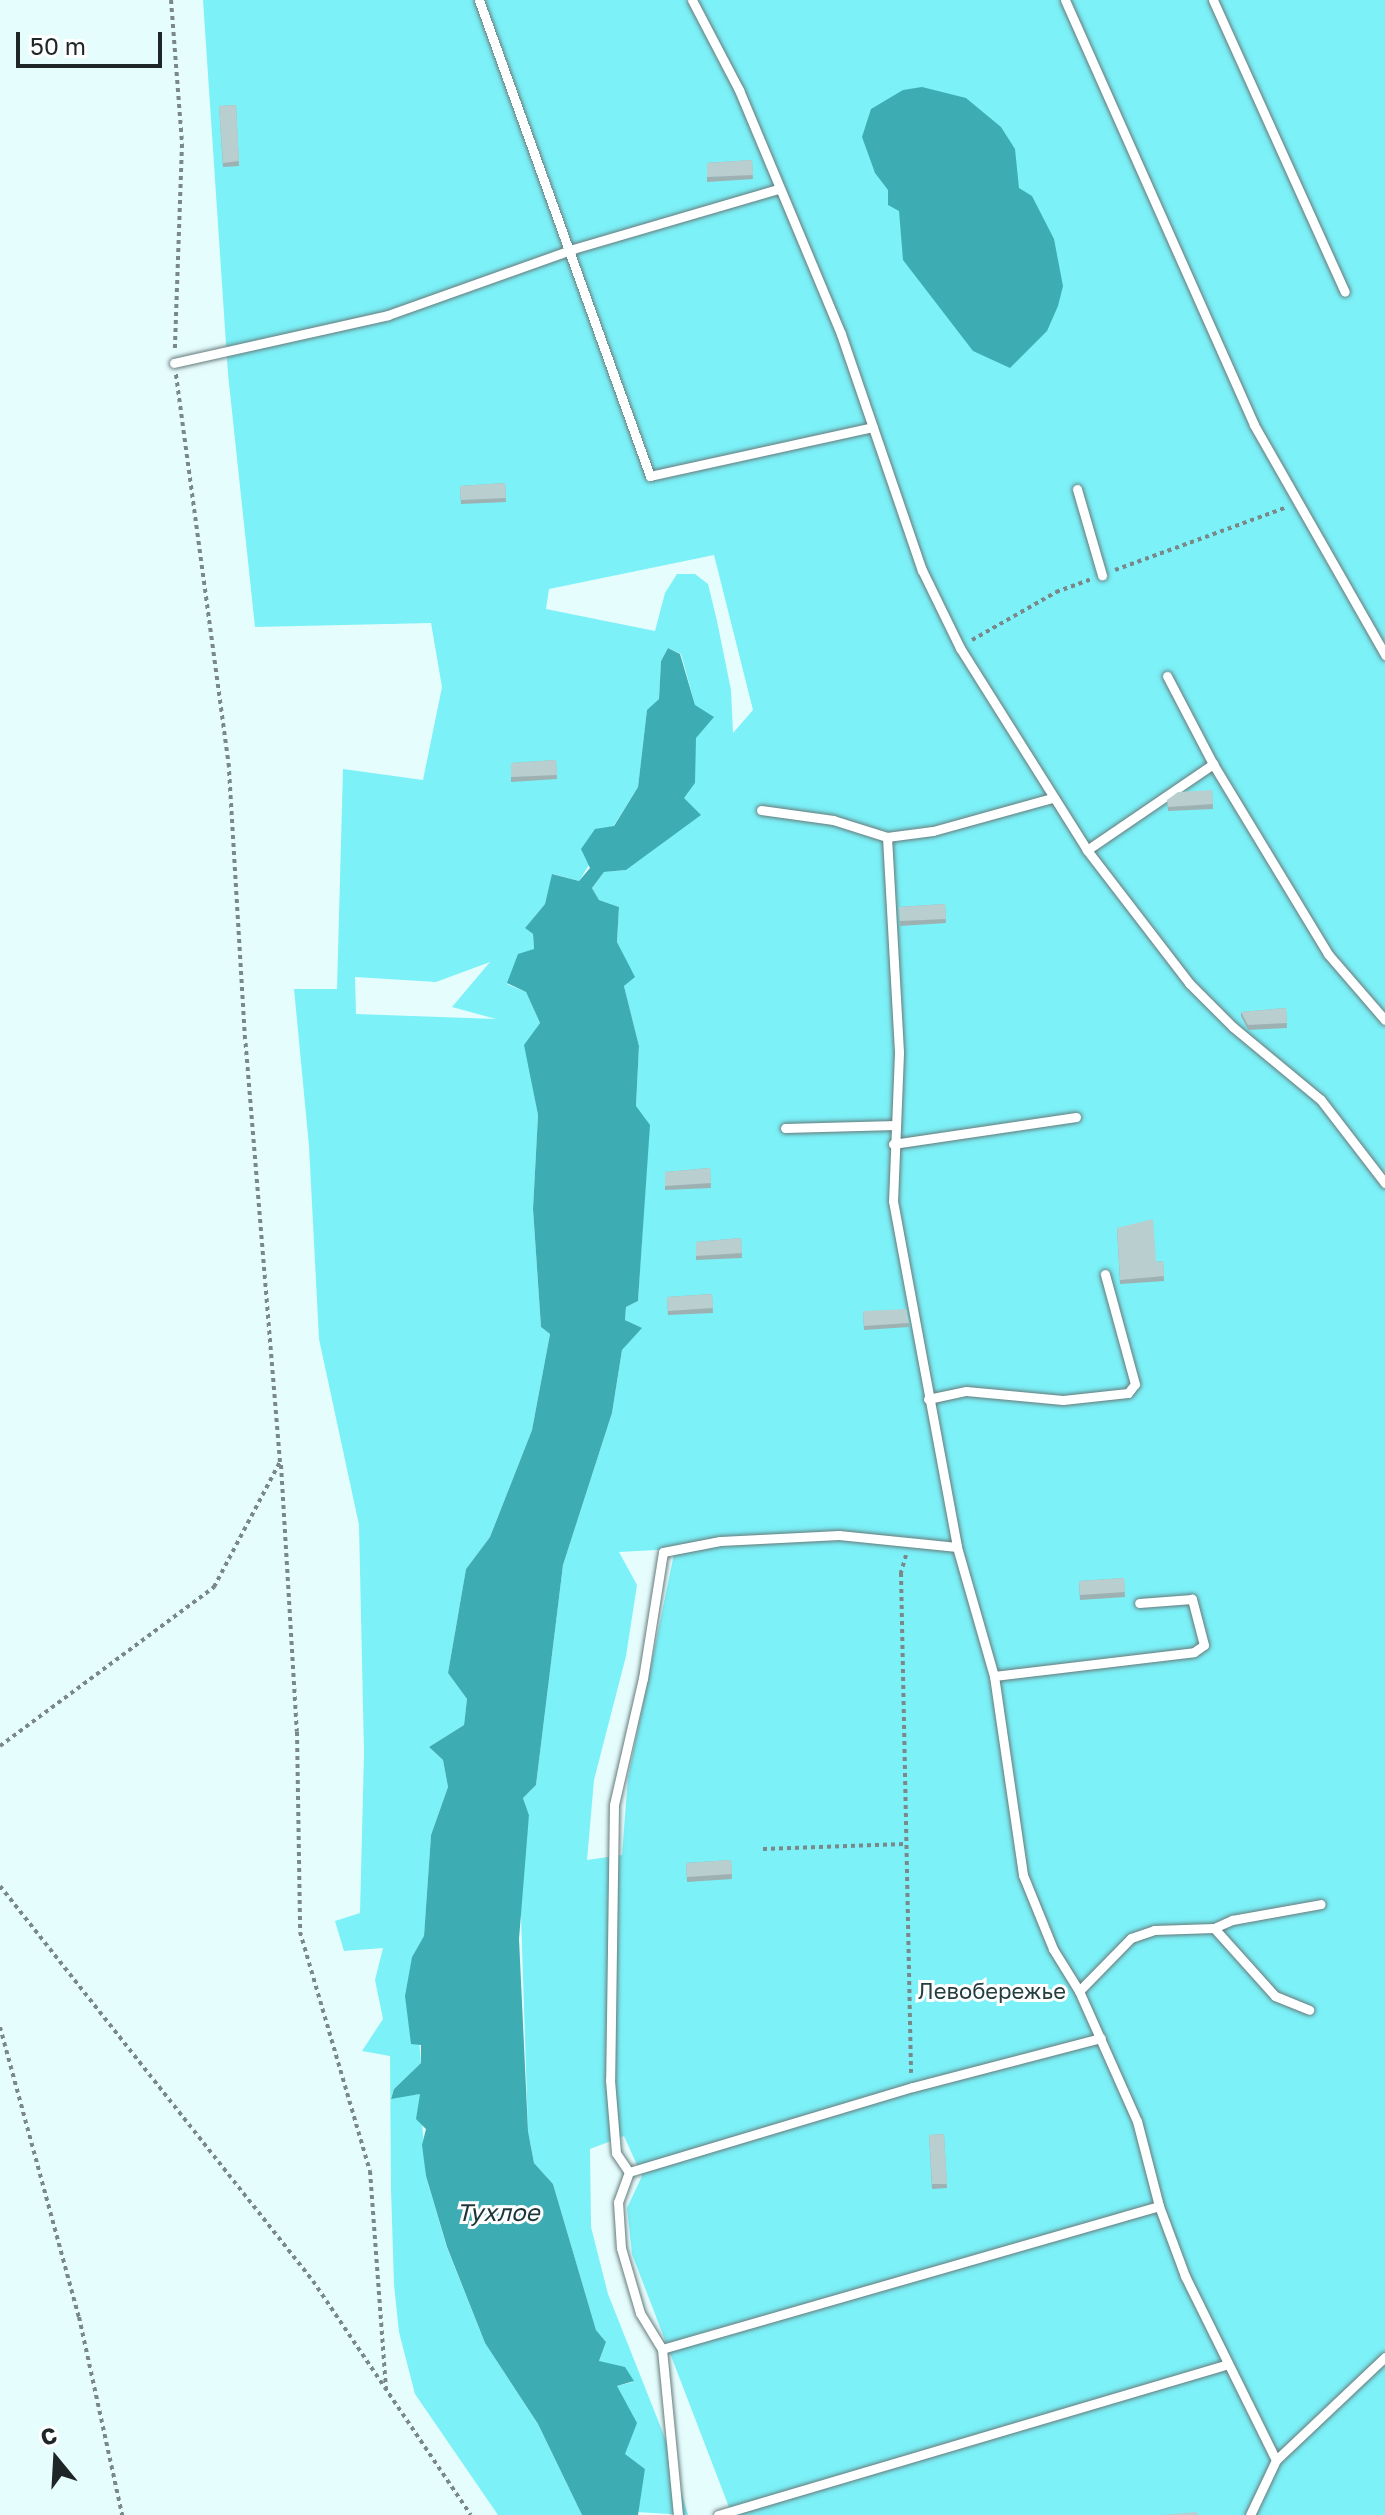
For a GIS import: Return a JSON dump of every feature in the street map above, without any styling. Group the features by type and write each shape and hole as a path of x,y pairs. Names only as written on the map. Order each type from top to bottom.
{"lane":[{"path":"479,0 573,249 650,476 873,427"},
{"path":"692,0 739,90 841,334 922,570 960,648 1087,850 1189,983 1233,1027 1321,1100 1385,1183"},
{"path":"1065,0 1254,425 1385,655"},
{"path":"1213,0 1345,292"},
{"path":"174,363 388,315 573,249 778,189"},
{"path":"1077,489 1102,575"},
{"path":"1167,676 1213,764 1328,954 1385,1020"},
{"path":"1087,850 1213,764"},
{"path":"761,810 833,820 887,837 933,831 1052,798"},
{"path":"887,837 899,1053 893,1201 957,1547 994,1676 1023,1875 1053,1949 1079,1991 1137,2121 1159,2206 1225,2365 1276,2460"},
{"path":"893,1144 1076,1117"},
{"path":"785,1128 896,1125"},
{"path":"928,1399 966,1391 1063,1400 1128,1393 1135,1384 1105,1274"},
{"path":"678,2515 662,2349 640,2313 621,2248 618,2202 629,2172 611,2131 611,1853 618,1772 643,1678 663,1552 720,1541 789,1536 957,1547"},
{"path":"994,1676 1194,1652 1204,1645 1192,1599 1139,1603"},
{"path":"1079,1991 1131,1938 1154,1930 1214,1928 1232,1920 1321,1904"},
{"path":"1214,1928 1275,1996 1309,2010"},
{"path":"629,2172 913,2087 1101,2038"},
{"path":"662,2349 1159,2206"},
{"path":"1250,2515 1276,2460 1385,2357"},
{"path":"718,2515 1225,2365"}],"path":[{"path":"171,0 182,144 174,363 229,767 245,1039 280,1462 297,1732 300,1932 370,2171 386,2389"},
{"path":"960,648 1056,592 1300,502"},
{"path":"0,1746 214,1587 280,1462"},
{"path":"910,1542 901,1573 907,2051 913,2087"},
{"path":"763,1849 904,1844"},
{"path":"0,1886 313,2281 471,2515"},
{"path":"0,2027 79,2317 122,2515"}],"green space":[{"name":"Левобережье","path":"203,0 1385,0 1385,2515 732,2515 632,2254 627,2208 642,2176 624,2136 590,2149 591,2227 608,2294 667,2443 688,2515 636,2512 645,2469 624,2454 617,2386 633,2382 599,2361 606,2342 596,2330 553,2184 534,2163 528,2131 520,1885 529,1815 523,1798 536,1785 563,1565 612,1413 622,1350 641,1328 625,1320 626,1307 638,1301 646,1174 636,1106 639,1046 624,986 634,977 617,942 619,907 599,900 592,888 604,872 626,870 695,783 695,705 681,654 668,648 661,661 659,699 647,711 638,787 579,881 553,874 545,904 525,928 533,934 534,949 507,984 526,992 540,1023 525,1045 538,1115 533,1209 541,1327 550,1334 532,1430 490,1537 466,1569 448,1673 467,1699 464,1725 429,1747 443,1760 448,1787 431,1835 424,1937 412,1957 421,2063 394,2089 391,2098 420,2094 426,2176 447,2248 485,2343 538,2424 582,2515 498,2515 415,2394 399,2332 394,2285 390,2056 362,2051 383,2019 375,1980 383,1948 344,1951 335,1921 360,1913 364,1753 359,1525 319,1339 309,1146 294,989 337,989 343,769 423,780 442,687 431,623 255,627 228,374","holes":["714,555 753,710 733,733 731,690 717,621 708,584 695,574 677,574 665,593 655,631 546,609 549,589","490,962 452,1007 496,1019 356,1014 355,977 436,982","675,1549 628,1777 622,1855 587,1860 594,1780 626,1656 637,1585 619,1552"]}],"water":[{"path":"922,87 966,98 1001,127 1015,149 1019,188 1032,196 1054,239 1063,286 1058,306 1047,331 1010,368 973,351 903,260 899,211 888,205 888,190 875,173 862,137 871,109 903,90"},
{"name":"Тухлое","path":"668,648 680,654 695,705 714,717 696,738 695,783 684,798 701,815 626,870 604,872 592,888 599,900 619,907 617,942 635,977 624,986 639,1046 636,1106 650,1125 638,1301 626,1307 625,1320 642,1328 622,1350 612,1413 563,1565 536,1785 523,1798 529,1815 519,1939 528,2131 534,2163 553,2184 596,2330 606,2342 599,2361 625,2367 634,2381 617,2386 637,2423 625,2454 645,2469 638,2515 582,2515 538,2424 485,2343 447,2247 426,2176 422,2145 426,2129 416,2119 420,2094 391,2099 394,2089 421,2063 421,2045 411,2044 405,1996 412,1957 424,1936 431,1835 448,1787 443,1760 429,1747 464,1725 467,1699 448,1673 466,1569 490,1537 532,1430 550,1334 541,1327 533,1209 538,1115 524,1045 540,1023 526,992 507,983 518,954 534,949 533,934 525,928 545,904 552,874 579,881 590,868 581,849 595,829 614,826 638,787 647,710 659,699 661,661"}],"building":[{"path":"236,105 239,161 223,163 219,106"},
{"path":"752,160 753,175 707,177 707,163"},
{"path":"505,483 506,498 461,500 460,486"},
{"path":"556,760 557,775 511,777 511,763"},
{"path":"1212,790 1213,804 1168,807 1167,800 1178,792"},
{"path":"945,904 946,919 900,921 899,907"},
{"path":"1286,1008 1287,1023 1248,1025 1241,1012"},
{"path":"710,1168 711,1183 665,1186 665,1172"},
{"path":"1153,1219 1156,1262 1163,1261 1164,1276 1120,1280 1117,1228"},
{"path":"741,1238 742,1253 696,1256 696,1242"},
{"path":"712,1294 713,1308 668,1311 667,1297"},
{"path":"906,1309 909,1323 864,1326 863,1311"},
{"path":"1124,1578 1125,1592 1080,1595 1079,1581"},
{"path":"731,1860 732,1874 687,1877 686,1863"},
{"path":"944,2134 947,2184 932,2184 929,2135"},
{"path":"1197,2512 1198,2515 1162,2515"}]}
